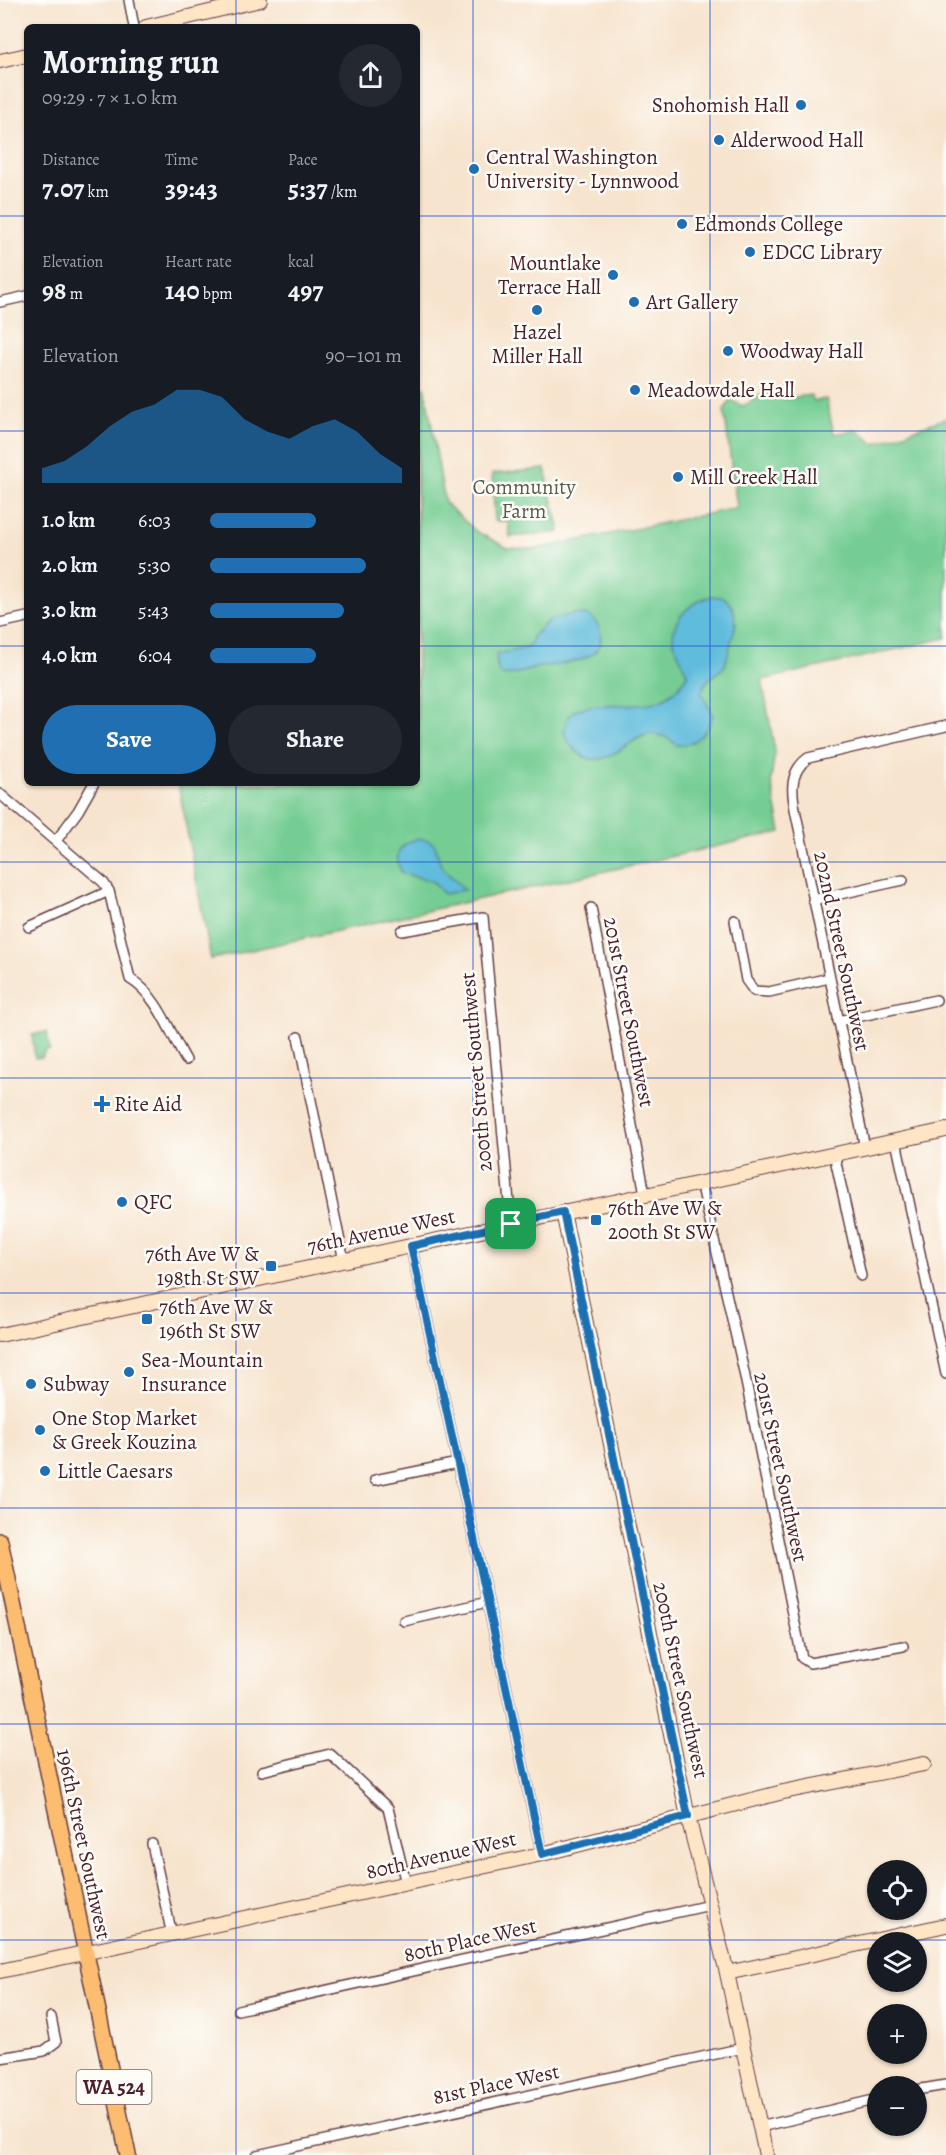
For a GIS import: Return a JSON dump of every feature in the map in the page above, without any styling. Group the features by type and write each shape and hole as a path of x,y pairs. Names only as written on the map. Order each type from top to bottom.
{"main road":[{"name":"196th Street Southwest","path":"0,1541 128,2155"}],"street":[{"path":"129,0 133,24"},
{"path":"159,24 260,0"},
{"path":"0,61 24,56"},
{"path":"0,302 24,297"},
{"path":"0,623 24,618"},
{"name":"202nd Street Southwest","path":"864,1148 813,900 792,787 794,773 808,758 946,726"},
{"path":"56,841 78,811 92,786"},
{"path":"0,794 103,882 109,891 130,979 141,985 146,992 186,1060"},
{"path":"813,900 903,880"},
{"path":"29,927 109,891"},
{"name":"201st Street Southwest","path":"591,908 645,1194"},
{"name":"200th Street Southwest","path":"402,931 483,917 511,1224"},
{"path":"735,921 746,980 754,991 769,992 830,978"},
{"path":"838,1021 936,1000"},
{"path":"298,1038 344,1260"},
{"name":"76th Avenue West","path":"0,1335 946,1130"},
{"path":"896,1141 946,1374"},
{"path":"834,1154 861,1276"},
{"name":"201st Street Southwest","path":"701,1182 744,1372 802,1658 810,1663 903,1647"},
{"name":"200th Street Southwest","path":"563,1212 688,1816 727,1973 766,2155"},
{"path":"411,1246 542,1854"},
{"path":"375,1480 458,1462"},
{"path":"404,1621 488,1602"},
{"path":"262,1771 330,1754 388,1808 406,1884"},
{"name":"80th Avenue West","path":"0,1971 542,1854 783,1792 924,1764"},
{"path":"152,1844 172,1935"},
{"name":"80th Place West","path":"238,2010 710,1905"},
{"path":"727,1973 946,1925"},
{"path":"0,2058 44,2051 56,2042 51,2017"},
{"name":"81st Place West","path":"257,2155 743,2048"},
{"path":"927,2088 946,2085"},
{"path":"760,2127 867,2102"}],"green space":[{"path":"425,387 445,503 477,532 508,548 536,549 737,508 724,410 731,400 742,406 769,391 781,399 811,395 814,401 826,399 834,434 858,430 874,444 946,418 946,638 762,680 775,751 771,781 781,832 211,959 179,786 420,786 420,388"},
{"name":"Community Farm","path":"545,469 560,532 510,537 508,521 495,521 492,474"},
{"path":"47,1032 50,1050 45,1051 42,1057 35,1058 32,1035"}],"water":[{"path":"713,596 725,598 733,608 736,623 725,666 706,682 701,693 713,715 708,727 700,737 683,745 676,745 662,736 645,735 606,757 590,759 578,753 564,733 566,721 573,711 589,706 649,703 663,699 675,690 687,675 674,643 675,626 691,606"},
{"path":"575,614 594,619 598,626 601,639 598,648 591,655 581,660 516,674 504,676 498,671 496,654 527,648 532,643 532,637 549,620"},
{"path":"416,839 434,844 443,868 464,890 444,894 432,881 402,873 398,861 399,852 405,844"}],"place":[{"name":"Snohomish Hall","path":"801,105"},
{"name":"Alderwood Hall","path":"719,140"},
{"name":"Central Washington University - Lynnwood","path":"474,169"},
{"name":"Edmonds College","path":"682,224"},
{"name":"EDCC Library","path":"750,252"},
{"name":"Mountlake Terrace Hall","path":"613,275"},
{"name":"Art Gallery","path":"634,302"},
{"name":"Hazel Miller Hall","path":"537,310"},
{"name":"Woodway Hall","path":"728,351"},
{"name":"Meadowdale Hall","path":"635,390"},
{"name":"Mill Creek Hall","path":"678,477"},
{"name":"Rite Aid","path":"102,1104"},
{"name":"QFC","path":"122,1202"},
{"name":"76th Ave W & 200th St SW","path":"596,1220"},
{"name":"76th Ave W & 198th St SW","path":"271,1266"},
{"name":"76th Ave W & 196th St SW","path":"147,1319"},
{"name":"Sea-Mountain Insurance","path":"129,1372"},
{"name":"Subway","path":"31,1384"},
{"name":"One Stop Market & Greek Kouzina","path":"40,1430"},
{"name":"Little Caesars","path":"45,1471"}],"route":[{"path":"563,1212 688,1816 542,1854 411,1246 511,1224 563,1212"}]}
